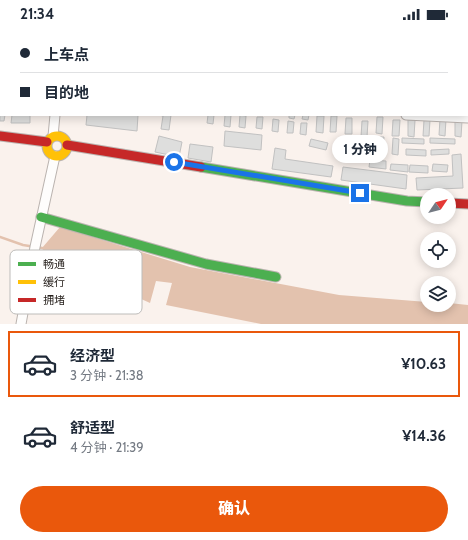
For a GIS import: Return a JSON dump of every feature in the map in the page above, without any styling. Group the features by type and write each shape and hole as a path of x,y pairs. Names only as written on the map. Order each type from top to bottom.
{"main road":[{"path":"0,136 50,139 58,136 62,137 66,141 67,145 64,153 55,156 48,151 46,147 50,139"},
{"path":"67,145 399,200 420,202"},
{"path":"456,203 468,204"},
{"path":"41,217 206,264 276,277"}],"street":[{"path":"50,139 55,116"},
{"path":"427,116 468,118"},
{"path":"34,250 55,156"},
{"path":"21,324 23,314"}],"shaded area":[{"path":"60,227 135,250 43,250 42,248"},
{"path":"142,252 190,267 339,295 420,301 420,312 456,312 456,304 468,305 468,324 261,324 166,305 172,283 156,281 150,303 142,299"}],"building":[{"path":"0,116 5,116 4,121 0,121"},
{"path":"12,116 30,116 30,123 11,123"},
{"path":"87,116 138,116 137,131 86,125"},
{"path":"163,116 171,116 169,130 161,129"},
{"path":"208,116 214,116 213,124 207,123"},
{"path":"225,116 231,116 230,127 224,126"},
{"path":"240,116 246,116 245,128 239,127"},
{"path":"289,116 295,116 294,119 289,118"},
{"path":"303,116 309,116 308,120 302,119"},
{"path":"317,116 324,116 323,133 316,132"},
{"path":"331,116 337,116 336,132 330,132"},
{"path":"257,117 263,117 262,129 256,128"},
{"path":"377,117 383,117 382,134 376,133"},
{"path":"346,118 352,118 352,134 345,134"},
{"path":"273,119 279,120 278,132 272,131"},
{"path":"440,119 446,119 445,136 439,135"},
{"path":"393,120 400,120 399,136 392,136"},
{"path":"408,120 415,120 414,137 408,136"},
{"path":"424,120 430,120 429,136 423,136"},
{"path":"455,120 462,121 461,137 455,136"},
{"path":"288,121 294,122 293,133 287,133"},
{"path":"362,121 368,121 367,137 361,137"},
{"path":"301,123 307,123 306,135 300,134"},
{"path":"225,131 262,135 261,150 224,146"},
{"path":"159,136 182,142 179,157 155,152"},
{"path":"344,137 351,137 350,154 344,153"},
{"path":"377,137 384,137 383,153 376,153"},
{"path":"393,138 399,139 398,155 392,154"},
{"path":"402,138 424,139 424,144 402,143"},
{"path":"430,138 455,139 455,144 430,143"},
{"path":"311,139 328,143 326,150 309,146"},
{"path":"190,144 213,147 211,162 188,158"},
{"path":"360,146 366,146 365,162 359,162"},
{"path":"275,148 286,150 285,159 333,166 331,177 272,169"},
{"path":"406,149 426,150 426,156 406,155"},
{"path":"449,149 449,154 431,155 431,150"},
{"path":"461,154 463,188 420,188 420,190 417,190 416,178 453,176 452,155"},
{"path":"370,160 386,161 386,169 369,167"},
{"path":"391,164 408,165 408,172 390,170"},
{"path":"433,164 448,165 447,172 432,171"},
{"path":"410,165 428,166 428,173 409,172"},
{"path":"343,167 407,175 406,189 341,180"}],"waterway":[{"path":"0,237 23,245 42,248"}],"traffic: fast":[{"path":"201,167 407,201 420,202"},
{"path":"41,217 206,264 276,277"}],"traffic: slow":[{"path":"57,136 64,139 67,146 64,153 57,156 50,153 47,146 50,139 57,136"}],"traffic: jam":[{"path":"0,136 47,142"},
{"path":"67,145 201,167"},
{"path":"456,203 468,204"}],"route":[{"path":"174,162 360,193"}]}
